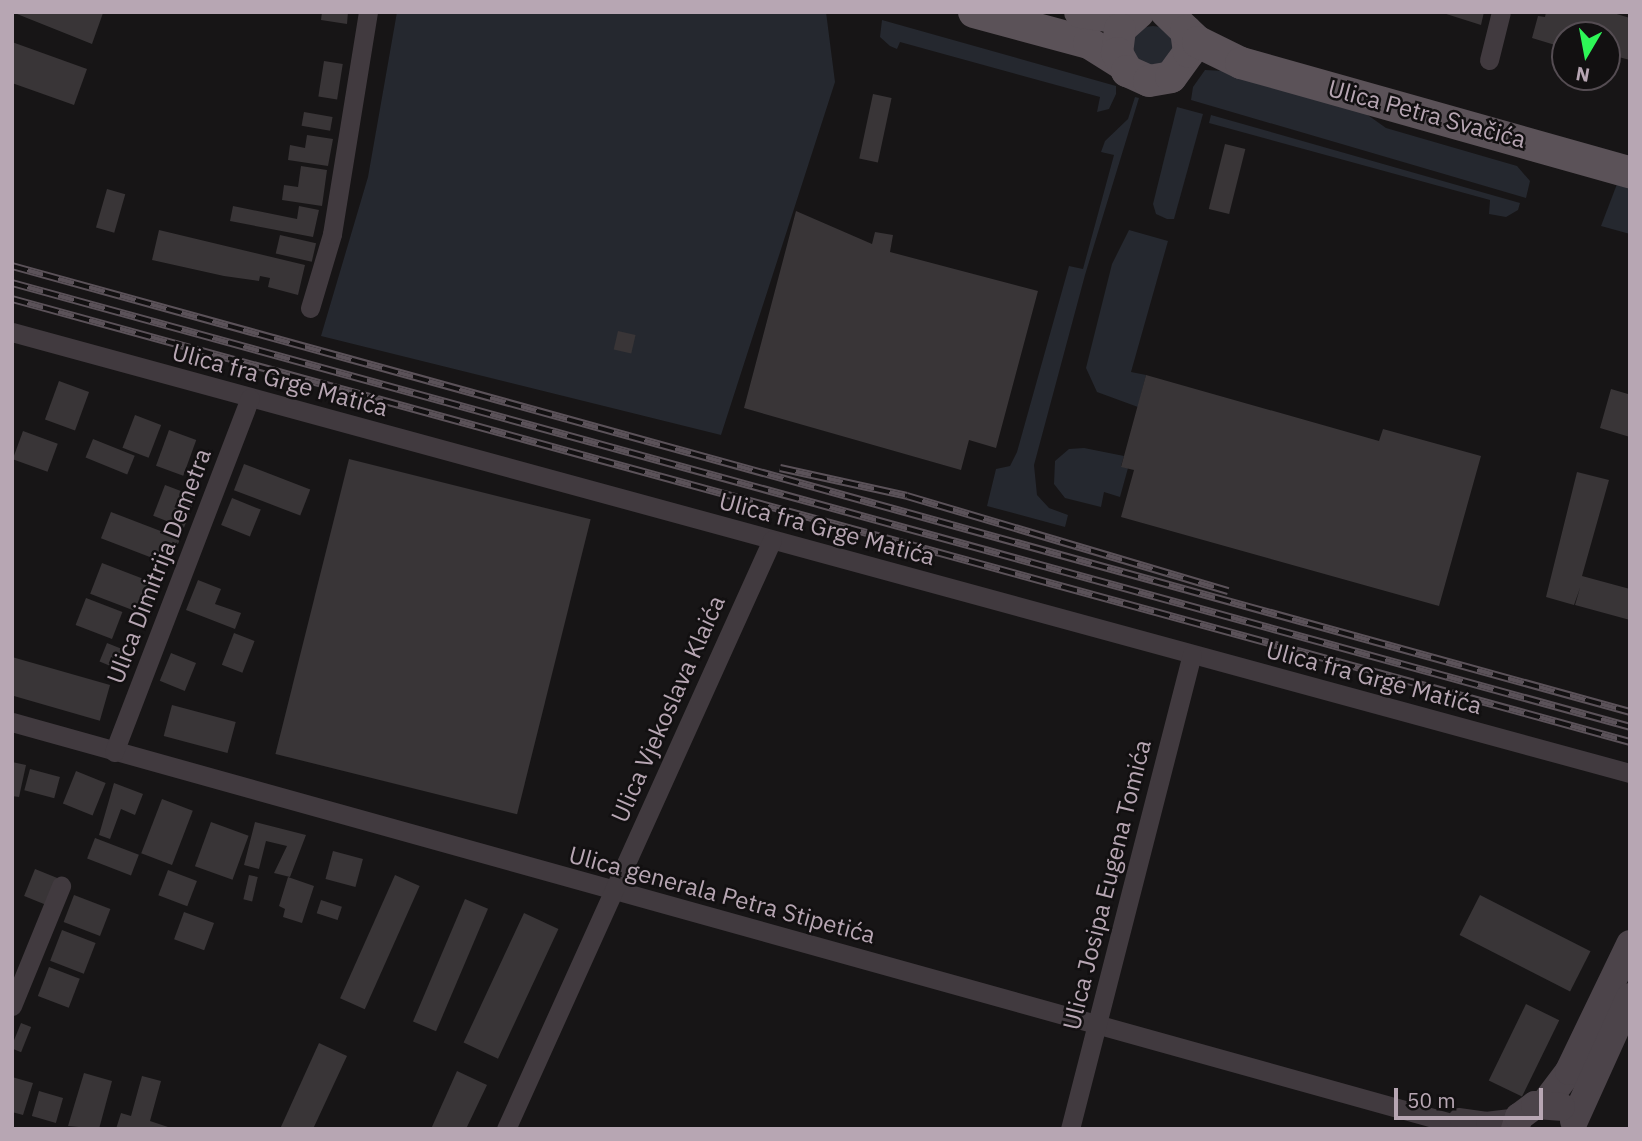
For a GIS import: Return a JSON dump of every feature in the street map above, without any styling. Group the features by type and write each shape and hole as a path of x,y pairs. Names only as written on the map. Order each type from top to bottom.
{"main road":[{"path":"974,12 1089,43 1122,64"},
{"path":"1080,12 1134,16 1117,41 1122,64"},
{"path":"1178,20 1189,52 1179,71"},
{"name":"Ulica Petra Svačića","path":"1178,20 1209,49 1241,63 1624,169"},
{"name":"Ulica Petra Svačića","path":"1122,64 1137,78 1149,82 1206,63 1241,63"},
{"path":"1517,1123 1545,1103 1569,1071 1630,944"},
{"path":"1545,1103 1562,1108 1575,1125 1630,997"}],"street":[{"path":"310,307 332,234 368,12"},
{"path":"1489,60 1501,12"},
{"name":"Ulica fra Grge Matića","path":"12,332 1630,773"},
{"name":"Ulica Dimitrija Demetra","path":"114,752 250,398"},
{"name":"Ulica Vjekoslava Klaića","path":"506,1129 772,540"},
{"name":"Ulica Josipa Eugena Tomića","path":"1070,1129 1192,654"},
{"name":"Ulica generala Petra Stipetića","path":"12,722 613,891 1420,1111 1473,1129"},
{"path":"12,1006 61,887"},
{"name":"Ulica generala Petra Stipetića","path":"1420,1111 1517,1123"}],"shaded area":[{"path":"397,12 826,12 835,82 721,435 321,336 368,177"},
{"path":"882,20 1116,86 1116,94 1109,109 1097,112 1100,97 900,42 897,49 880,37"},
{"path":"1153,26 1168,32 1174,47 1168,62 1153,68 1138,62 1132,47 1138,32"},
{"path":"1205,70 1225,71 1362,111 1386,128 1517,166 1530,181 1526,198 1191,100 1193,87"},
{"path":"1135,97 1139,98 1085,275 1034,465 1037,495 1049,508 1068,515 1065,527 987,506 996,469 1010,466 1017,452 1069,266 1083,269 1114,155 1101,152 1105,141 1128,119"},
{"path":"1177,107 1203,114 1174,219 1167,219 1156,214 1153,204"},
{"path":"1211,115 1520,203 1518,210 1506,217 1489,214 1490,200 1209,123"},
{"path":"1630,183 1630,234 1601,226 1617,184"},
{"path":"1129,230 1168,241 1131,372 1146,375 1138,407 1097,392 1086,368 1112,264"},
{"path":"1084,448 1124,456 1121,466 1128,468 1120,497 1104,492 1101,507 1065,498 1054,484 1055,461 1069,449"}],"building":[{"path":"12,12 101,12 103,13 92,44"},
{"path":"322,12 348,12 347,24 321,20"},
{"path":"1440,12 1484,12 1481,25"},
{"path":"1546,12 1610,12 1630,18 1630,60 1621,58 1621,21 1551,21 1551,44 1532,38 1538,16 1545,17"},
{"path":"12,42 87,69 74,105 12,83"},
{"path":"324,61 343,64 337,100 318,97"},
{"path":"873,94 892,98 878,163 859,159"},
{"path":"304,112 333,117 330,131 302,126"},
{"path":"307,135 333,139 328,166 288,160 290,145 305,148"},
{"path":"1225,144 1245,149 1229,214 1209,209"},
{"path":"301,166 327,170 322,206 282,200 284,185 298,187"},
{"path":"107,189 125,194 114,233 96,227"},
{"path":"233,206 297,219 299,206 319,210 313,237 230,221"},
{"path":"796,211 872,244 875,232 893,235 890,252 1038,291 996,448 969,440 961,470 744,408"},
{"path":"159,230 305,265 298,295 268,287 270,278 260,276 259,281 224,276 152,260"},
{"path":"280,235 316,243 312,262 276,254"},
{"path":"618,331 636,335 631,354 614,350"},
{"path":"1146,375 1379,441 1383,429 1481,456 1439,606 1121,517 1134,470 1121,467"},
{"path":"59,381 89,392 75,430 45,420"},
{"path":"1611,389 1628,394 1630,389 1630,437 1600,428"},
{"path":"135,415 161,425 149,458 122,448"},
{"path":"169,430 196,440 183,476 156,466"},
{"path":"23,431 58,444 48,472 13,459"},
{"path":"93,439 135,456 127,474 86,458"},
{"path":"349,459 591,519 517,814 275,754"},
{"path":"244,464 310,489 300,516 234,490"},
{"path":"1577,472 1609,480 1582,576 1630,589 1630,620 1575,605 1580,588 1574,605 1546,597"},
{"path":"165,485 196,497 184,528 153,516"},
{"path":"232,498 261,510 250,537 221,525"},
{"path":"111,512 180,539 170,565 101,538"},
{"path":"102,563 158,585 146,615 90,594"},
{"path":"198,580 221,589 215,604 241,613 235,629 186,610"},
{"path":"86,598 122,612 112,639 76,625"},
{"path":"234,633 255,641 242,673 222,665"},
{"path":"107,643 132,653 125,672 100,662"},
{"path":"171,653 196,663 185,691 160,681"},
{"path":"12,657 110,685 100,721 12,695"},
{"path":"172,705 236,722 227,753 164,736"},
{"path":"12,762 26,765 19,797 12,796"},
{"path":"30,769 60,777 54,798 24,790"},
{"path":"76,771 106,783 93,815 63,803"},
{"path":"114,783 143,794 135,815 121,809 110,839 99,835"},
{"path":"162,799 193,811 172,865 141,853"},
{"path":"211,822 249,836 233,880 195,866"},
{"path":"255,822 306,835 290,877 274,873 287,846 266,841 259,869 244,865"},
{"path":"95,838 139,855 131,875 87,859"},
{"path":"333,851 363,859 355,887 325,879"},
{"path":"35,869 57,878 46,905 24,896"},
{"path":"168,870 197,881 187,906 158,895"},
{"path":"249,875 258,877 252,901 243,899"},
{"path":"395,875 420,886 365,1009 340,998"},
{"path":"288,877 314,886 302,923 283,917 285,909 279,906"},
{"path":"74,895 110,909 100,936 64,922"},
{"path":"1480,895 1590,951 1570,991 1460,935"},
{"path":"465,899 488,909 436,1031 413,1021"},
{"path":"321,900 342,907 338,920 317,913"},
{"path":"184,912 214,923 204,950 174,939"},
{"path":"524,913 558,929 498,1059 464,1043"},
{"path":"62,930 96,943 84,974 50,961"},
{"path":"49,967 80,979 69,1008 38,996"},
{"path":"1526,1004 1559,1020 1522,1097 1489,1080"},
{"path":"21,1023 31,1027 21,1052 12,1048"},
{"path":"319,1043 347,1056 313,1129 280,1129"},
{"path":"457,1071 487,1085 466,1129 431,1129"},
{"path":"84,1073 112,1081 99,1129 68,1126"},
{"path":"142,1076 161,1081 150,1121 174,1129 116,1129 121,1113 131,1116"},
{"path":"12,1077 33,1083 23,1115 12,1112"},
{"path":"39,1091 63,1098 56,1123 32,1116"}],"railway":[{"path":"12,266 1630,712"},
{"path":"12,283 1630,727"},
{"path":"12,299 1630,742"},
{"path":"780,468 907,496 1228,591"}]}
